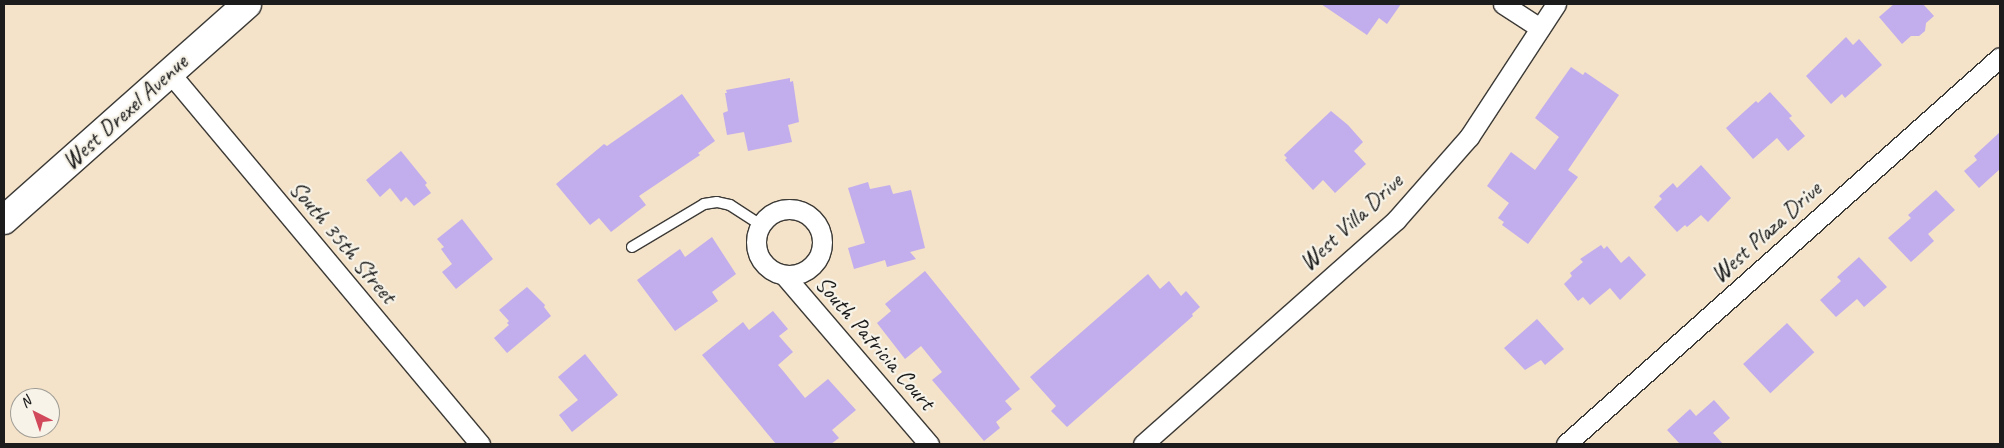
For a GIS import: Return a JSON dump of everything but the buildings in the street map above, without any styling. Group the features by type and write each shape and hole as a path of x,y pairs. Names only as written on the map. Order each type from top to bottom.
{"street":[{"name":"West Drexel Avenue","path":"4,220 247,4"},
{"path":"1503,4 1540,28"},
{"name":"West Villa Drive","path":"1143,444 1396,220 1469,137 1556,4"},
{"name":"West Plaza Drive","path":"1566,444 2000,56"},
{"name":"South 35th Street","path":"169,72 480,444"},
{"name":"South Patricia Court","path":"784,275 805,271 814,264 820,255 822,244 818,228 809,216 799,210 788,209 768,216 761,224 756,235 758,256 769,268 784,275 929,444"}],"lane":[{"path":"632,247 704,204 717,202 730,205 761,224"}]}
